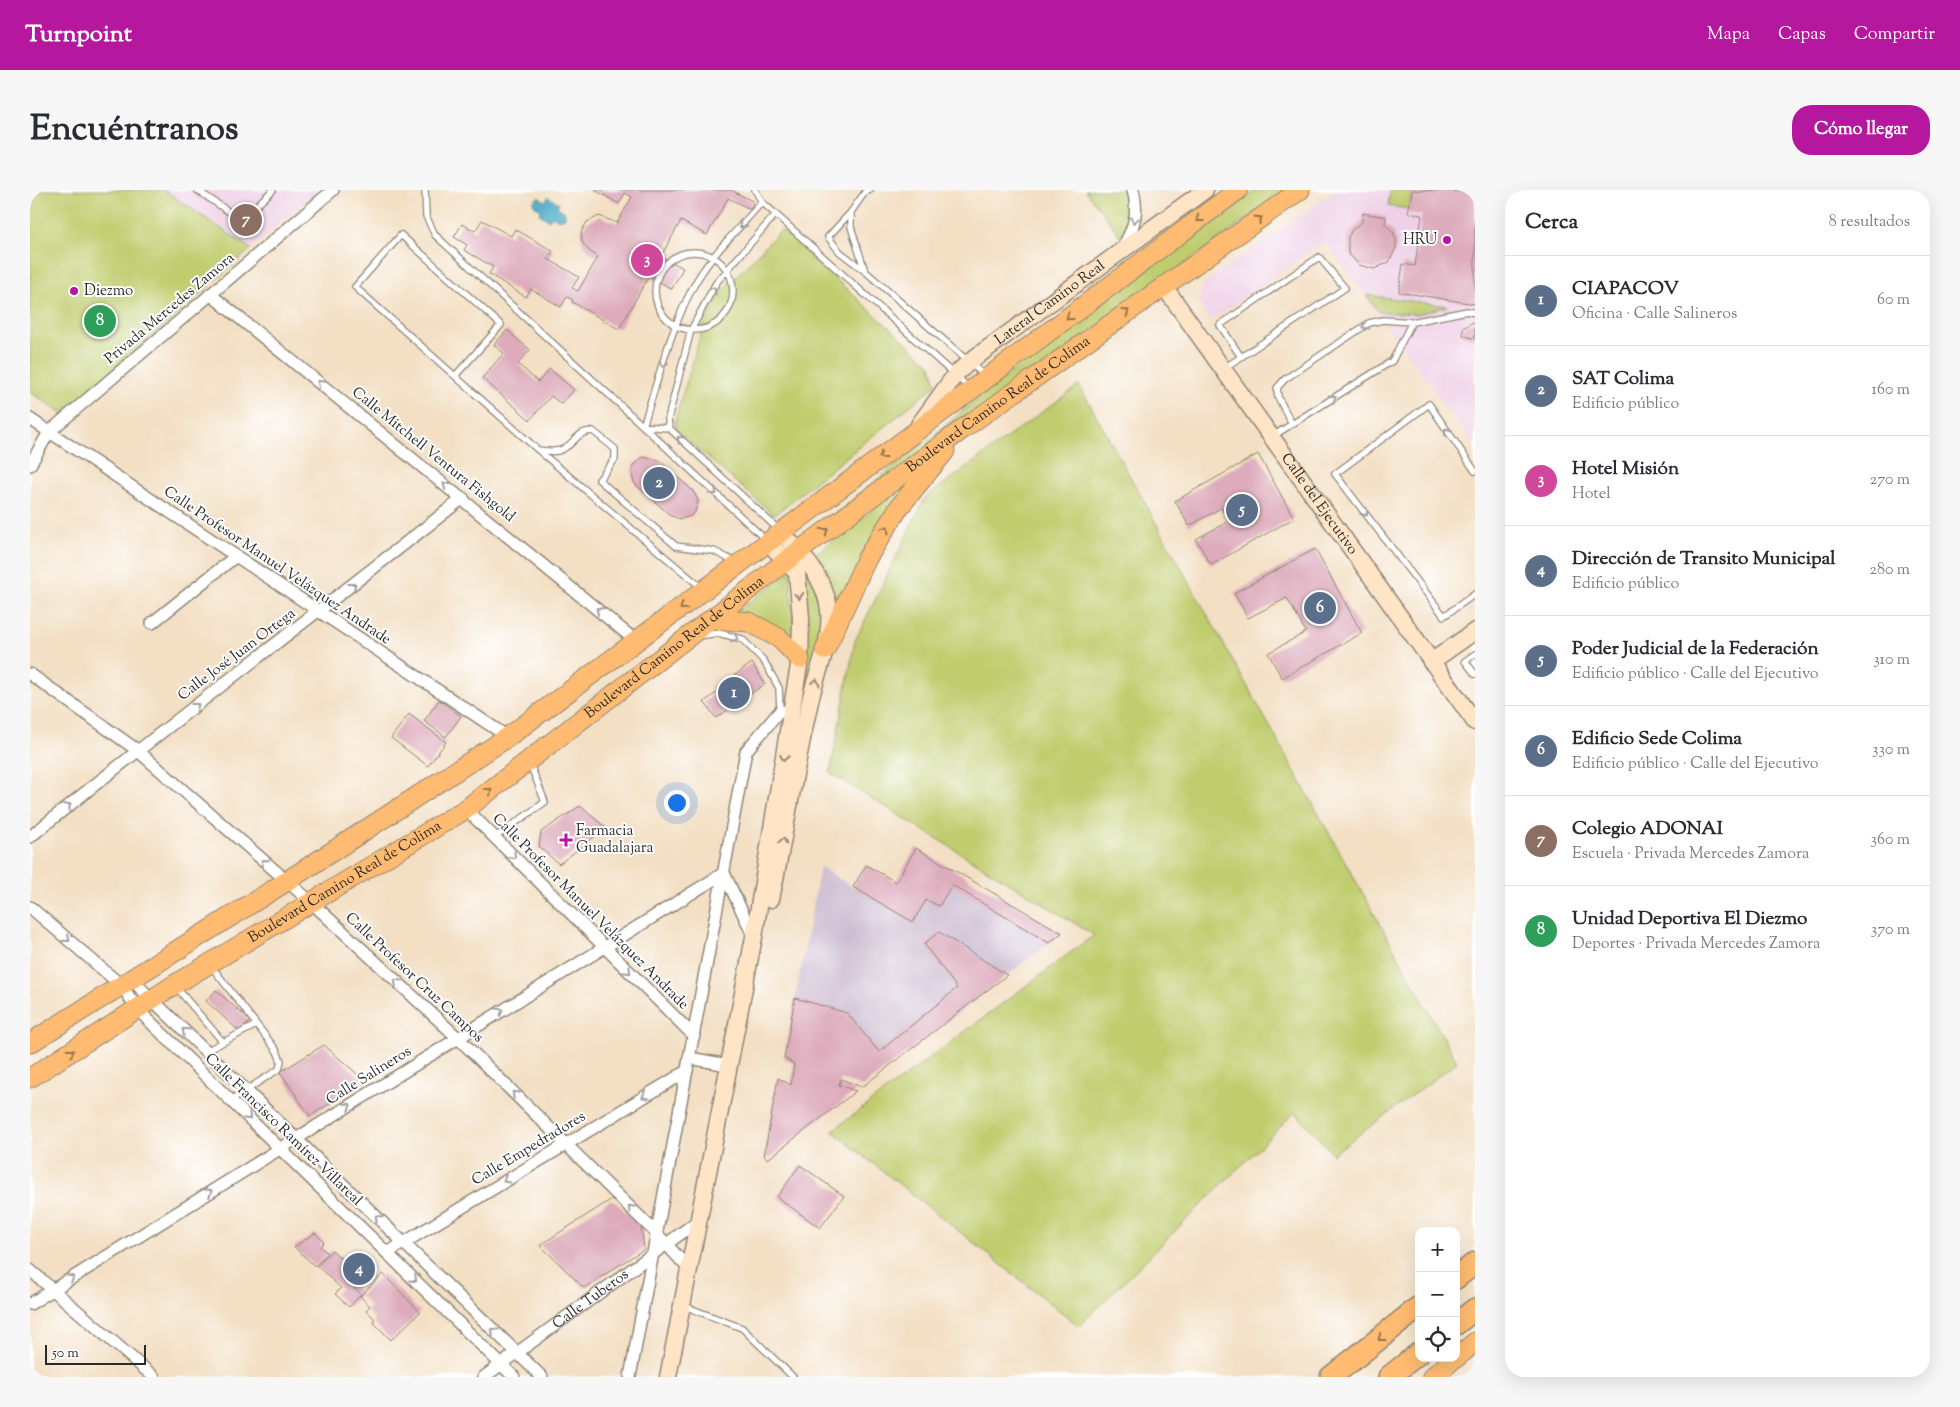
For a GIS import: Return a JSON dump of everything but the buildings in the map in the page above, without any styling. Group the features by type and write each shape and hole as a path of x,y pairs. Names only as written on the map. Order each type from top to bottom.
{"highway":[{"path":"1460,1275 1475,1263"},
{"path":"1460,1321 1475,1309"},
{"path":"1331,1377 1415,1311"},
{"path":"1389,1377 1415,1356"}],"main road":[{"name":"Boulevard Camino Real de Colima","path":"30,1043 287,881 508,737 1238,190"},
{"name":"Boulevard Camino Real de Colima","path":"30,1078 146,1005 174,985 466,809 793,556 964,428 1163,285 1300,190"},
{"path":"825,650 867,558 900,506 964,428"},
{"path":"714,619 749,622 779,638 800,659"},
{"path":"1460,1355 1475,1342"},
{"path":"1432,1377 1451,1362"}],"street":[{"name":"Privada Mercedes Zamora","path":"30,465 49,432 333,190"},
{"path":"1123,248 1136,218 1137,202 1133,190"},
{"name":"Lateral Camino Real","path":"913,433 956,375 969,362 1205,190"},
{"name":"Calle del Ejecutivo","path":"1163,285 1475,722"},
{"name":"Calle Mitchell Ventura Fishgold","path":"210,294 463,498 636,641"},
{"name":"Calle Profesor Manuel Velázquez Andrade","path":"30,419 508,737"},
{"name":"Calle José Juan Ortega","path":"30,837 137,750 320,612 463,498"},
{"path":"754,937 769,913 812,695 825,650 829,619 827,597 819,578 793,556 774,536"},
{"path":"152,623 236,556"},
{"path":"668,1377 754,937 786,712 800,659 801,618 797,573 793,556"},
{"path":"1431,662 1475,630"},
{"name":"Calle Profesor Cruz Campos","path":"30,674 137,750 311,902 458,1038 657,1234 689,1269"},
{"path":"630,1377 746,751 786,712"},
{"name":"Calle Profesor Manuel Velázquez Andrade","path":"466,809 694,1036"},
{"path":"724,873 754,937"},
{"name":"Calle Salineros","path":"30,1304 724,873"},
{"name":"Calle Francisco Ramírez Villareal","path":"30,907 127,983 231,1100 514,1377"},
{"name":"Calle Francisco Ramírez Villareal","path":"127,983 146,1005 206,1051 542,1377"},
{"path":"690,1058 728,1066"},
{"name":"Calle Empedradores","path":"387,1252 687,1071"},
{"name":"Calle Tuberos","path":"484,1377 698,1221"},
{"path":"30,1270 154,1377"}],"lane":[{"path":"197,190 241,220 273,190"},
{"path":"425,190 426,216 435,235 642,426 774,536"},
{"path":"755,190 762,202 775,215 971,390"},
{"path":"870,190 865,192 828,237 840,252 865,271 986,378"},
{"path":"642,426 676,325 692,288 713,257 762,202"},
{"path":"850,212 851,227 865,271"},
{"path":"774,536 669,428 668,418 691,330 716,283 775,215"},
{"path":"455,376 501,325 401,235 354,287 538,450 705,591"},
{"path":"690,252 702,252 713,257 727,270 732,282 733,294 727,311 715,324 691,330 676,325 666,318 658,308 655,284 660,272 672,259 690,252"},
{"path":"1222,369 1241,357 1345,288 1319,257 1220,325 1241,357"},
{"path":"1292,424 1278,397 1277,388 1285,379 1369,323 1383,320 1412,322 1467,311 1475,313"},
{"path":"1271,437 1392,361 1412,322"},
{"path":"1474,595 1444,616 1335,474 1429,404 1475,471"},
{"path":"642,426 669,428"},
{"path":"538,450 552,452 563,449 582,432 593,431 615,449 615,459 599,480 676,546 714,551 739,564"},
{"path":"688,639 718,633 742,639 764,661 779,688 786,712"},
{"path":"1475,654 1465,661 1475,674"},
{"path":"494,838 545,802 529,761"},
{"path":"210,964 277,1051 281,1061 279,1069 231,1100"},
{"path":"174,985 223,1042"},
{"path":"206,1051 256,1025"},
{"path":"682,1305 742,1328 793,1377"}],"shaded area":[{"path":"164,190 318,190 251,249"},
{"path":"1335,190 1475,190 1475,446 1325,241 1210,321 1199,304 1202,285"},
{"path":"916,848 1062,933 862,1087 841,1079 839,1085 784,1058 820,867 853,887 866,865 895,882"}],"green space":[{"path":"30,190 164,190 251,249 68,409 61,412 30,392"},
{"path":"1085,190 1124,190 1129,214 1121,237"},
{"path":"1257,190 1287,190 815,530 1064,330"},
{"path":"1390,190 1412,190 1409,209 1388,206"},
{"path":"781,230 931,365 936,385 774,515 676,430 675,420 704,324 720,293"},
{"path":"1366,295 1448,306 1417,314 1379,312"},
{"path":"1079,385 1457,1062 1333,1154 1295,1112 1079,1326 832,1131 1094,935 830,773 855,641 925,498"},
{"path":"925,470 833,614 811,557"},
{"path":"790,571 795,646 734,614"},
{"path":"806,571 820,595 823,620 803,714 797,713 802,575"}],"water":[{"path":"538,197 546,201 548,197 559,203 557,207 565,212 565,218 559,220 552,216 549,220 539,214 541,210 533,202"}],"place":[{"name":"Colegio ADONAI","path":"246,220"},
{"name":"HRU","path":"1447,240"},
{"name":"Hotel Misión","path":"647,260"},
{"name":"Diezmo","path":"74,291"},
{"name":"Unidad Deportiva El Diezmo","path":"100,321"},
{"name":"SAT Colima","path":"659,483"},
{"name":"Poder Judicial de la Federación","path":"1242,510"},
{"name":"Edificio Sede Colima","path":"1320,608"},
{"name":"CIAPACOV","path":"734,693"},
{"name":"Farmacia Guadalajara","path":"566,840"},
{"name":"Dirección de Transito Municipal","path":"359,1269"}]}
